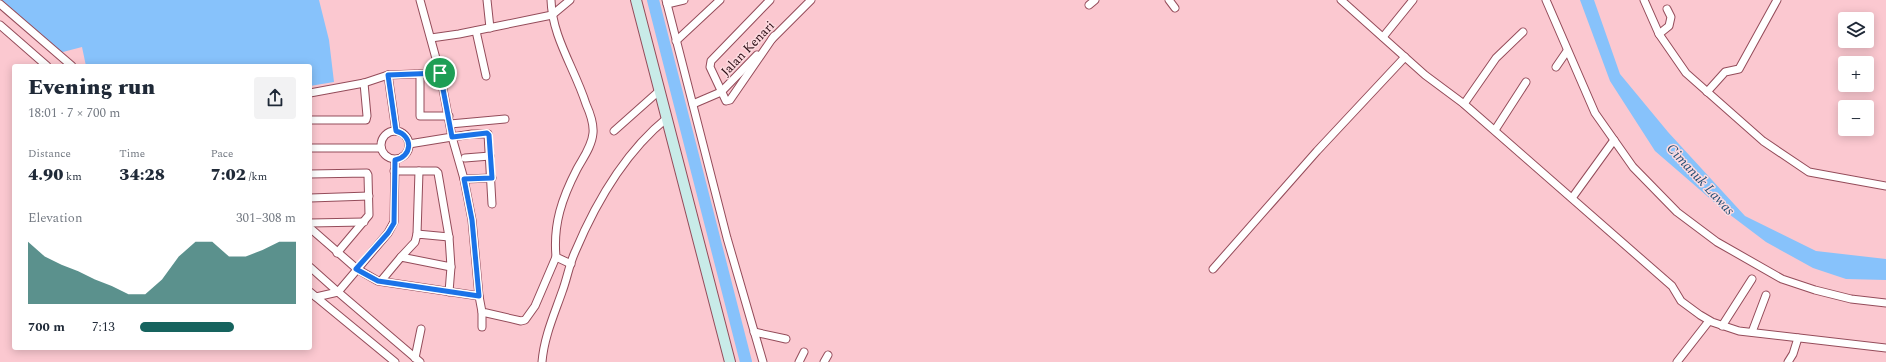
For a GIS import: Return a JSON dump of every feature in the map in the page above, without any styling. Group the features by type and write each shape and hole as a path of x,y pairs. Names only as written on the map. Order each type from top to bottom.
{"street":[{"path":"420,0 440,73 452,137 464,179 472,220 479,296 482,312 482,327"},
{"path":"487,0 490,28"},
{"path":"482,312 525,320 535,306 556,257 554,241 558,212 565,192 588,148 593,134 591,117 576,76 559,40 552,15 551,0"},
{"path":"430,38 476,31 552,15 570,0"},
{"path":"636,0 730,362"},
{"path":"684,0 666,2 727,238 763,362"},
{"path":"676,41 720,0"},
{"path":"770,0 711,61 710,67 726,101 730,100 774,36"},
{"name":"Jalan Kenari","path":"693,104 721,92 774,36 811,0"},
{"path":"1169,0 1175,8"},
{"path":"1341,0 1431,80 1464,104 1495,130 1672,286 1681,301 1709,321 1739,331 1886,348"},
{"path":"1383,37 1413,0"},
{"path":"1546,0 1595,113 1633,167 1677,212 1716,242 1782,279 1851,299 1886,303"},
{"path":"1644,0 1659,34 1686,73 1763,141 1809,172 1886,186"},
{"path":"1707,92 1725,72 1738,69 1777,0"},
{"path":"0,4 70,64"},
{"path":"1659,34 1669,26 1671,15 1667,9"},
{"path":"0,25 45,64"},
{"path":"476,31 486,76"},
{"path":"1464,104 1496,58 1523,32"},
{"path":"1556,67 1567,51"},
{"path":"1213,269 1316,151 1405,57"},
{"path":"312,93 364,83 388,75 440,73"},
{"path":"420,74 420,116 449,116"},
{"path":"388,75 396,131"},
{"path":"1495,130 1526,82"},
{"path":"312,120 366,120 367,116 364,83"},
{"path":"614,131 659,91"},
{"path":"542,362 548,329 575,252 600,202 619,170 639,144 667,118"},
{"path":"450,124 505,119"},
{"path":"396,131 405,135 409,144 404,156 395,160 386,156 380,148 381,142 386,134 396,131"},
{"path":"409,144 487,133 489,135 492,204"},
{"path":"1572,198 1614,140"},
{"path":"312,148 380,148"},
{"path":"465,158 490,156"},
{"path":"319,297 336,292 388,233 394,223 395,160"},
{"path":"394,171 436,171 438,173 449,237 451,267 449,292"},
{"path":"381,281 415,242 417,234 419,171"},
{"path":"312,174 367,173 368,175 369,213 364,222 337,253"},
{"path":"464,179 492,178"},
{"path":"312,198 369,196"},
{"path":"312,223 364,222"},
{"path":"312,230 356,269 369,277 381,281 479,296"},
{"path":"417,234 449,237"},
{"path":"401,257 451,267"},
{"path":"556,257 571,264"},
{"path":"312,269 336,292 417,360"},
{"path":"1722,326 1752,279"},
{"path":"312,293 319,297 395,362"},
{"path":"1752,332 1766,295"},
{"path":"1677,362 1709,321"},
{"path":"417,360 421,329"},
{"path":"754,332 786,339"},
{"path":"1788,362 1793,354 1798,338"},
{"path":"799,362 804,352"},
{"path":"824,362 828,355"}],"water":[{"path":"0,0 319,0 329,40 334,82 312,86 312,64 86,64 82,47 59,53"},
{"name":"Cimanuk Lawas","path":"1580,0 1594,0 1620,74 1668,132 1745,216 1816,251 1886,259 1886,280 1846,279 1813,268 1766,242 1721,208 1655,151 1610,81"}],"waterway":[{"path":"653,0 746,362"}],"route":[{"path":"440,73 447,103 452,137 487,133 489,135 492,178 464,179 475,242 479,296 378,281 356,269 388,233 394,223 395,160 401,159 409,149 408,139 401,132 396,131 388,75 440,73"}]}
